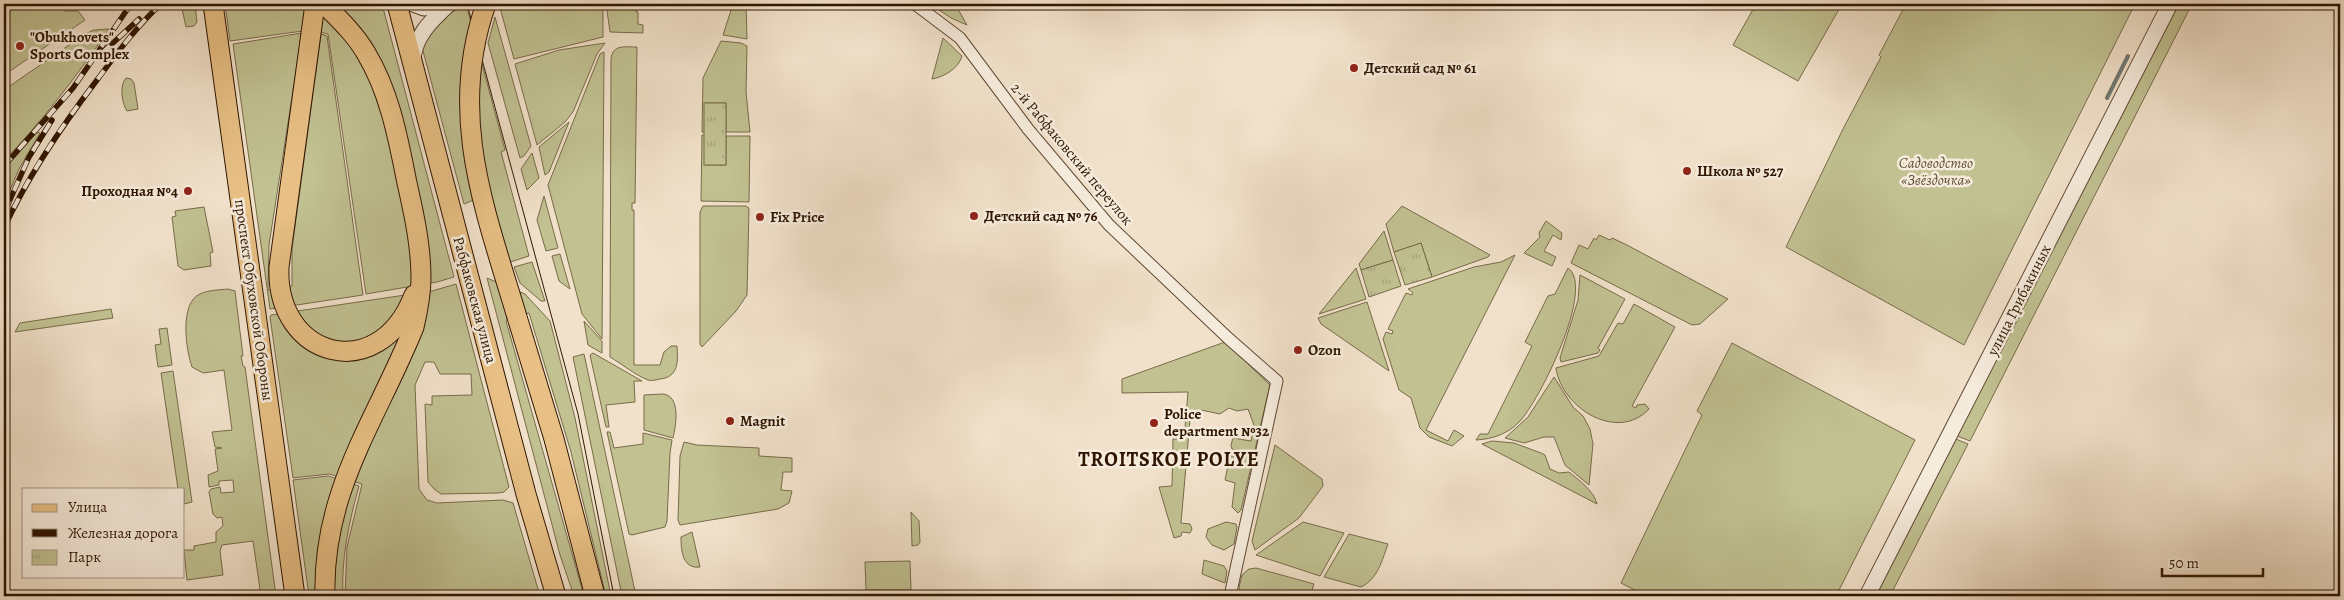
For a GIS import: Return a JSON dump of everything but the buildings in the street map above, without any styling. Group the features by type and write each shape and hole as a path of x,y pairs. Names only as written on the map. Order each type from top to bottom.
{"main road":[{"name":"проспект Обуховской Обороны","path":"213,4 295,596"},
{"path":"315,4 280,267 281,292 287,312 295,326 315,343 326,348 357,351 386,339 395,329 408,310 421,277"},
{"path":"324,4 356,37 381,82 395,124 411,201 420,254 421,277 420,304 414,327 351,462 338,499 328,548 325,595"},
{"name":"Рабфаковская улица","path":"397,4 413,71 526,494 556,596"},
{"path":"486,4 477,31 471,64 468,114 474,164 488,219 554,439 595,596"}],"street":[{"path":"414,4 424,8 443,4"},
{"path":"413,71 413,52 420,36 429,23 449,4"},
{"name":"2-й Рабфаковский переулок","path":"915,4 960,38 1028,130 1109,225 1228,338 1277,380 1230,596"},
{"name":"улица Грибакиных","path":"1867,596 2170,4"}],"green space":[{"name":"\"Obukhovets\" Sports Complex","path":"4,4 61,4 64,11 78,11 85,20 4,75"},
{"path":"181,4 195,4 197,22 194,26 186,27"},
{"path":"225,4 307,4 303,31 230,41"},
{"path":"323,4 382,4 454,277 437,282 366,294 328,34 319,32"},
{"path":"466,4 505,150 501,152 529,256 498,266 476,199 464,204 423,51 427,36 432,29 445,17"},
{"path":"499,4 603,4 603,37 514,59"},
{"path":"606,4 639,4 636,12 638,12 638,24 643,25 643,33 610,32"},
{"path":"733,4 744,4 746,6 747,39 723,35"},
{"path":"930,4 955,4 967,25 951,18"},
{"path":"1756,4 1842,4 1798,81 1733,45"},
{"name":"Садоводство «Звёздочка»","path":"1906,4 2135,4 1964,345 1786,247 1843,129 1881,57 1879,55"},
{"path":"2179,4 2192,4 1970,441 1957,436"},
{"path":"495,17 531,146 524,156 520,158 488,43"},
{"path":"109,29 59,97 4,161 4,90 85,34 94,30"},
{"path":"302,33 269,245 268,290 292,286 292,249 321,34 327,36 363,295 270,309 233,44"},
{"path":"943,38 962,56 958,64 950,71 932,79"},
{"path":"721,41 741,43 747,46 746,92 750,132 726,132 726,103 705,103 705,132 702,132 703,78"},
{"path":"605,43 597,54 573,112 565,122 537,145 515,64 559,50"},
{"path":"620,47 637,47 635,203 632,203 632,210 634,210 634,365 660,365 664,352 671,346 677,346 677,363 674,372 666,378 652,380 638,375 610,357 611,59 614,51"},
{"path":"604,52 602,339 582,314 548,185 600,54"},
{"path":"126,78 131,79 134,83 138,109 127,111 125,108 122,85"},
{"path":"704,103 726,103 726,165 704,165"},
{"path":"569,122 549,172 545,175 539,147"},
{"path":"37,132 40,133 19,169 4,204 4,169"},
{"path":"702,135 705,135 705,165 726,165 726,136 750,136 749,202 701,201"},
{"path":"532,153 539,178 527,190 521,169"},
{"path":"544,196 558,248 546,251 537,220"},
{"path":"703,206 746,206 749,208 747,295 736,311 702,347 700,344 700,212"},
{"path":"1402,206 1490,255 1432,277 1421,243 1394,252 1386,224"},
{"path":"204,207 213,252 210,253 211,266 184,270 178,266 172,217 176,216 175,211"},
{"path":"1546,221 1562,233 1561,240 1553,235 1544,251 1556,257 1552,266 1524,253 1540,237 1539,233"},
{"path":"1384,231 1393,260 1361,270 1359,264"},
{"path":"1599,235 1610,240 1612,238 1627,245 1728,299 1700,324 1692,325 1571,263 1579,245 1588,249 1594,238 1596,240"},
{"path":"1421,243 1432,277 1405,285 1394,252"},
{"path":"560,254 570,289 559,281 552,256"},
{"path":"1515,255 1426,430 1448,441 1454,430 1464,436 1452,446 1429,437 1420,428 1411,398 1399,390 1383,339 1386,332 1392,334 1393,331 1388,329 1406,293 1412,295 1413,293 1408,289 1474,267 1501,262"},
{"path":"1393,260 1401,286 1369,297 1361,270"},
{"path":"532,262 545,301 541,301 520,283 514,267"},
{"path":"1356,268 1366,299 1319,314"},
{"path":"1568,268 1575,279 1575,298 1562,344 1551,369 1529,410 1520,421 1510,429 1494,437 1476,440 1480,434 1488,434 1532,346 1525,342 1548,296 1555,294"},
{"path":"1580,275 1625,299 1598,348 1600,350 1598,353 1561,362 1560,358 1578,300"},
{"path":"487,278 525,294 550,321 575,418 611,596 606,596 571,452 529,313 506,321 584,596 574,596 560,555"},
{"path":"456,284 509,487 504,492 498,493 441,494 428,482 425,404 432,405 432,396 472,395 471,374 440,374 434,362 425,362 415,385 419,489 427,500 437,503 503,500 513,503 540,596 345,596 347,547 362,484 329,474 293,478 270,317 271,315 432,291"},
{"path":"228,289 235,291 243,356 241,356 243,366 245,367 276,596 261,596 253,541 222,545 220,551 223,575 187,580 185,550 194,550 194,546 216,542 216,532 223,526 222,517 217,518 213,514 209,492 211,489 220,487 221,493 234,492 233,480 219,481 219,485 209,487 208,475 218,471 215,449 222,448 215,447 212,432 232,430 224,370 203,373 192,367 186,339 187,317 193,299 200,294"},
{"path":"1367,302 1389,371 1321,324 1318,318"},
{"path":"1634,304 1675,327 1632,406 1636,408 1637,405 1645,404 1649,409 1636,419 1622,422 1607,421 1592,416 1568,396 1560,382 1556,368 1599,356 1618,323 1623,324"},
{"path":"111,309 113,318 15,332 20,323"},
{"path":"584,321 602,341 602,353 588,345"},
{"path":"167,328 172,365 158,367 155,345 161,344 159,329"},
{"path":"1225,342 1270,385 1241,510 1238,513 1232,507 1235,483 1225,480 1230,456 1242,457 1242,451 1232,449 1233,438 1251,441 1254,425 1248,409 1237,411 1229,408 1220,414 1201,410 1196,418 1190,420 1181,523 1190,524 1192,529 1190,533 1182,532 1181,536 1174,538 1159,487 1172,486 1173,439 1184,439 1188,392 1122,393 1122,379"},
{"path":"1732,343 1915,440 1836,596 1646,596 1621,583 1702,415 1697,411"},
{"path":"593,353 642,381 634,381 635,402 606,405 609,427 606,427 590,355"},
{"path":"584,354 636,596 622,596 573,357"},
{"path":"173,371 192,502 185,504 185,488 178,488 161,373"},
{"path":"1554,377 1573,407 1583,416 1590,429 1593,444 1589,485 1565,465 1554,437 1544,437 1524,443 1505,438 1528,417"},
{"path":"663,394 669,396 675,405 676,419 673,438 644,430 644,395"},
{"path":"607,432 610,432 614,448 643,444 643,433 672,440 667,521 665,527 632,535 629,534"},
{"path":"1956,439 1968,444 1890,596 1876,596"},
{"path":"1492,441 1514,443 1545,455 1550,469 1559,473 1569,472 1589,490 1597,504 1482,444"},
{"path":"684,442 697,445 759,448 759,456 792,458 792,472 783,472 781,490 792,491 789,503 778,509 680,525 678,520 680,456"},
{"path":"1275,445 1322,479 1323,486 1299,518 1255,550 1252,541"},
{"path":"328,476 359,486 346,541 343,568 343,596 309,596 293,480"},
{"path":"911,512 919,521 920,542 918,545 912,546"},
{"path":"1226,522 1236,524 1237,527 1234,544 1224,550 1212,545 1206,537 1208,529"},
{"path":"1303,522 1344,533 1320,576 1256,555"},
{"path":"692,532 700,567 690,565 683,554 681,537"},
{"path":"1349,534 1388,544 1381,563 1372,579 1361,587 1324,577"},
{"path":"1204,560 1224,566 1227,571 1225,583 1202,574"},
{"path":"910,561 911,590 866,590 865,562"},
{"path":"1256,568 1314,584 1310,596 1242,596 1239,587 1242,575 1249,569"}],"waterway":[{"path":"2107,98 2128,56"}],"tram line":[{"path":"467,4 578,414 614,596"}],"railway":[{"path":"4,166 73,88 131,4"},
{"path":"4,228 46,151 71,115 128,40 161,4"},
{"path":"102,53 139,19"},
{"path":"5,211 29,157 52,120"}],"place":[{"name":"\"Obukhovets\" Sports Complex","path":"20,46"},
{"name":"Детский сад № 61","path":"1354,68"},
{"name":"Школа № 527","path":"1687,171"},
{"name":"Проходная №4","path":"188,191"},
{"name":"Детский сад № 76","path":"974,216"},
{"name":"Fix Price","path":"760,217"},
{"name":"Ozon","path":"1298,350"},
{"name":"Magnit","path":"730,421"},
{"name":"Police department №32","path":"1154,423"}],"district":[{"name":"TROITSKOE POLYE","path":"1169,459"}]}
